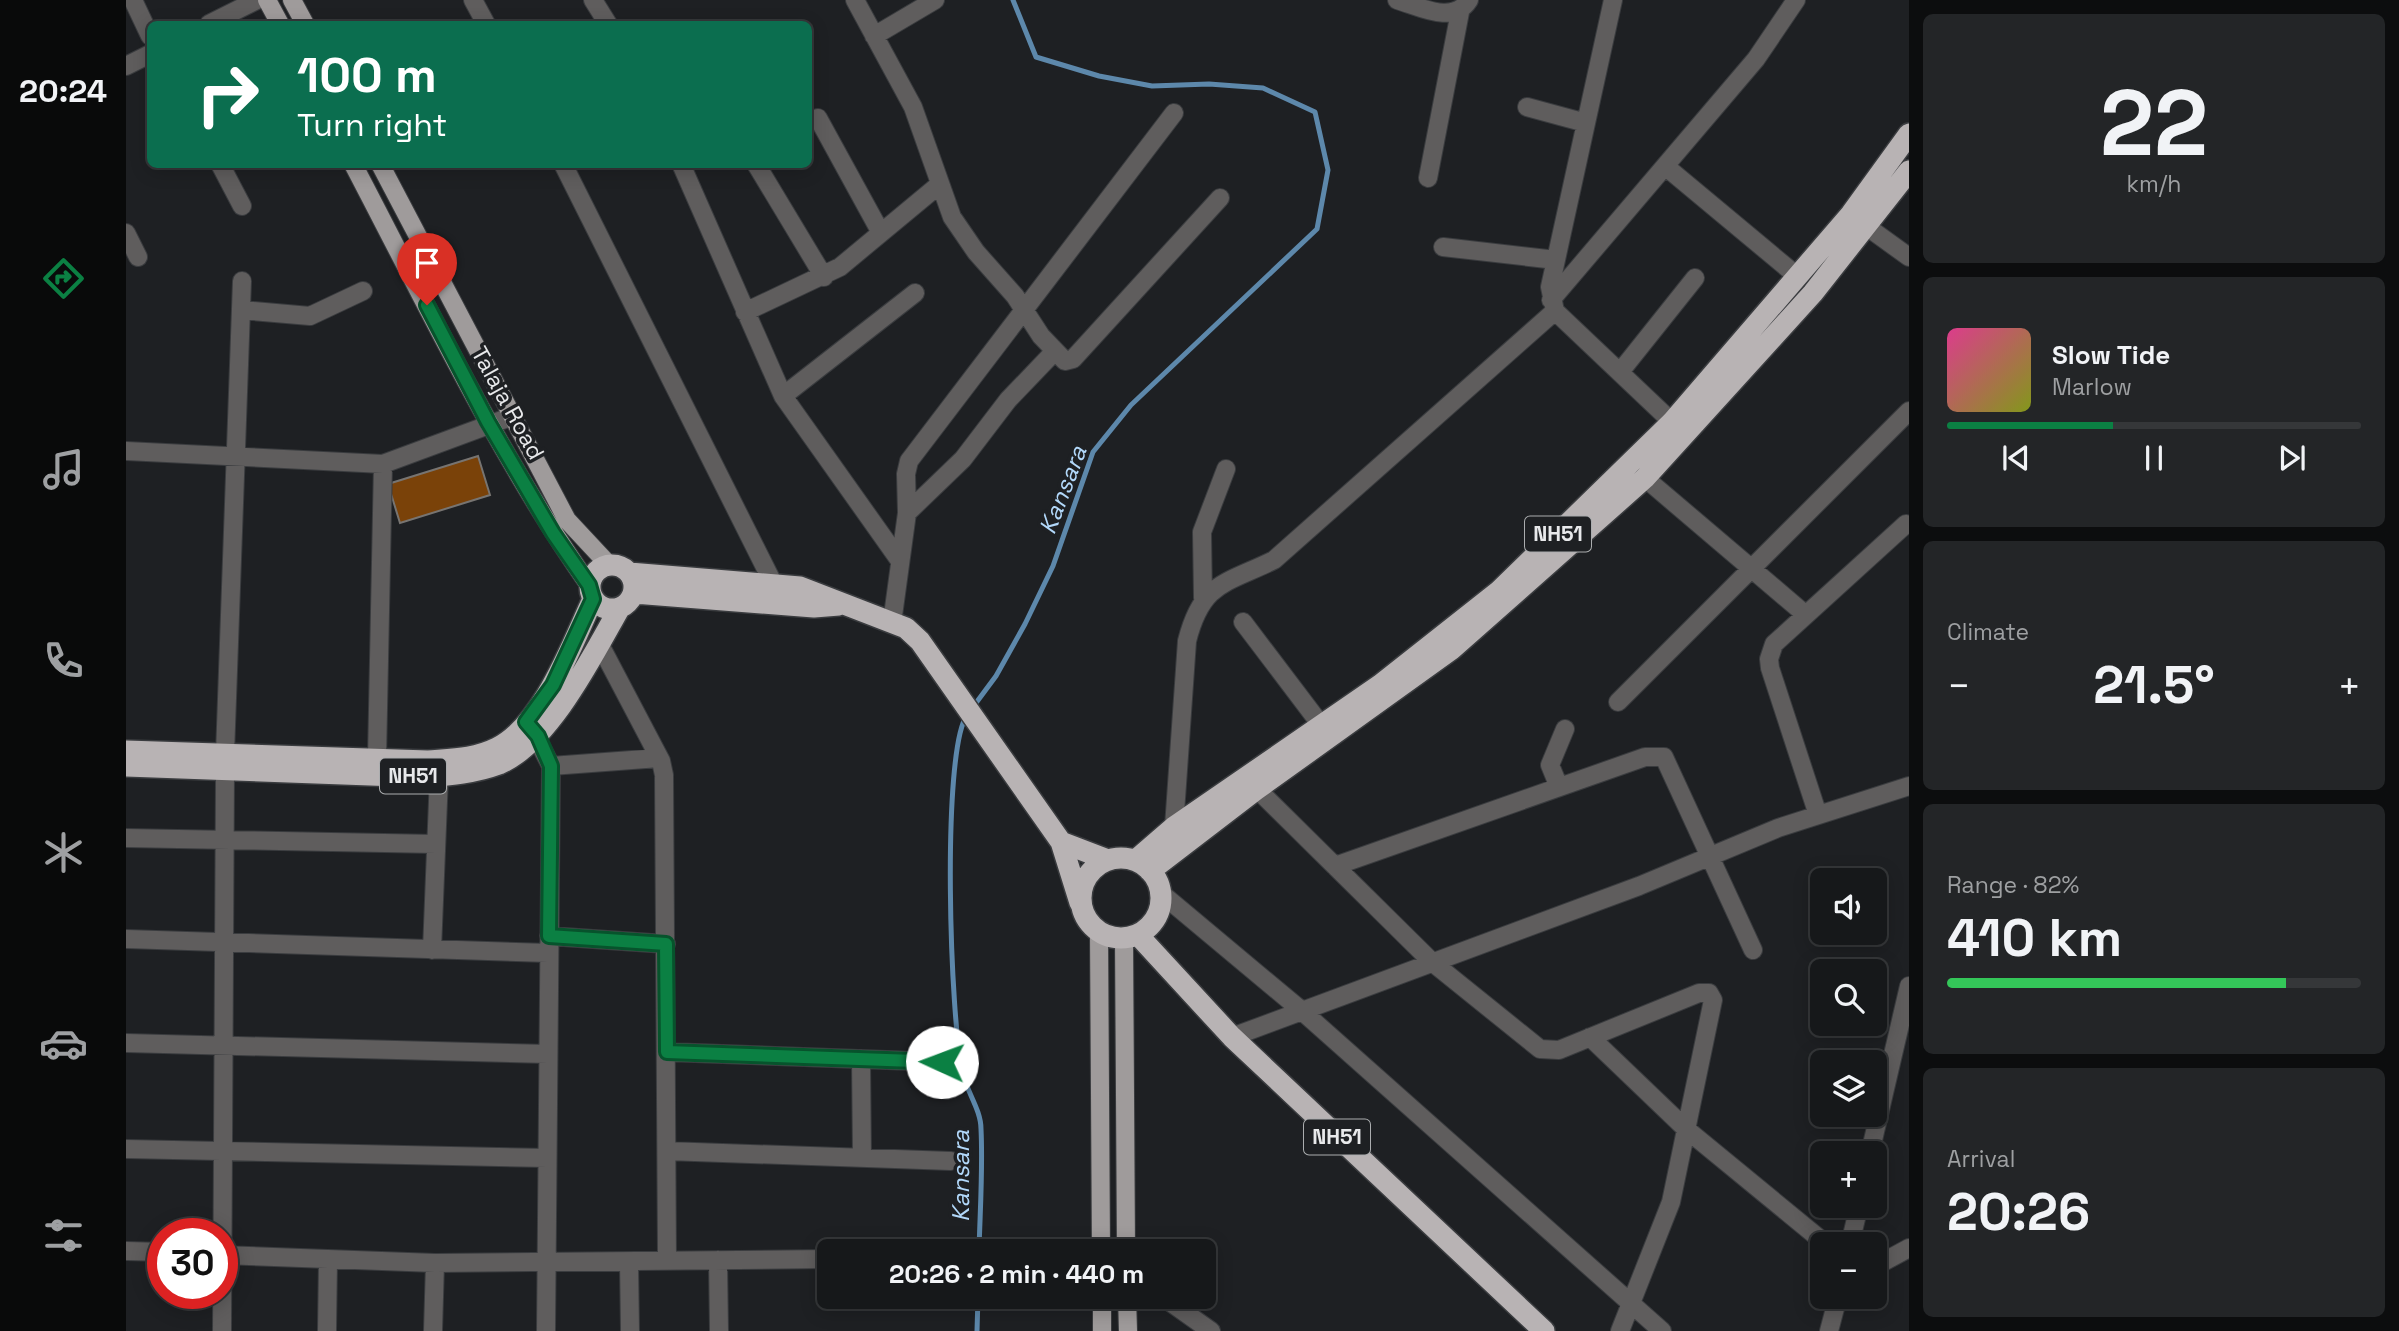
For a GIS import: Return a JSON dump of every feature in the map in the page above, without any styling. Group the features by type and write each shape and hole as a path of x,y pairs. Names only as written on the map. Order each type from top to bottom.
{"highway":[{"name":"NH51","path":"1143,865 1257,789 1452,649 1645,478 1813,293 1909,134"},
{"name":"NH51","path":"1143,865 1174,827 1380,685 1499,591 1672,422 1797,276 1909,172"},
{"name":"NH51","path":"126,766 377,758 428,761 473,758 532,729 591,592 596,572 609,565"},
{"path":"609,565 617,565 627,592"},
{"path":"591,592 604,608 627,592 774,585 808,589 906,628 920,640 1059,839 1086,920 1099,933 1116,939 1131,937 1150,928 1160,912 1162,894 1157,877 1143,865 1108,860 1059,839"},
{"name":"NH51","path":"126,751 225,762 439,776 466,774 501,763 532,729 563,703 627,592"},
{"path":"627,592 814,607 845,604"},
{"path":"1080,903 1083,884 1093,869 1108,860"},
{"name":"NH51","path":"1131,937 1232,1037 1544,1331"}],"main road":[{"path":"267,0 278,21"},
{"path":"292,0 303,21"},
{"name":"Talaja Road","path":"355,168 490,425 591,592"},
{"name":"Talaja Road","path":"382,168 573,528 609,565"},
{"path":"1099,933 1101,1239"},
{"path":"1126,1239 1131,937"},
{"path":"1102,1309 1102,1331"},
{"path":"1127,1309 1128,1331"}],"street":[{"path":"133,0 147,30"},
{"path":"215,21 257,0"},
{"path":"473,0 484,21"},
{"path":"593,0 606,21"},
{"path":"855,0 913,107 952,217 1054,352 1065,361 1073,359 1220,198"},
{"path":"874,36 935,0"},
{"path":"1397,0 1448,14 1465,6"},
{"path":"1613,0 1556,260 1553,305 1672,422"},
{"path":"1174,827 1188,640 1193,616 1203,598 1220,584 1274,560 1553,305 1756,59 1796,0"},
{"path":"1428,178 1465,6"},
{"path":"126,66 147,56"},
{"path":"1527,107 1586,123"},
{"path":"892,623 907,513 906,474 909,461 1174,113"},
{"path":"818,118 881,233"},
{"path":"1665,166 1797,276"},
{"path":"222,168 242,206"},
{"path":"566,168 774,585"},
{"path":"683,168 783,396 900,561"},
{"path":"758,168 824,277"},
{"path":"745,312 824,277 940,184"},
{"path":"1858,221 1909,257"},
{"path":"126,233 138,257"},
{"path":"1443,247 1556,260"},
{"path":"1620,372 1695,278"},
{"path":"222,1218 225,762 242,281"},
{"path":"241,310 310,316 362,291"},
{"path":"783,396 915,293"},
{"path":"907,513 963,459 1008,400 1054,352"},
{"path":"1618,702 1909,411"},
{"path":"126,451 236,454 383,464 513,416"},
{"path":"377,758 383,464"},
{"path":"1203,598 1202,532 1226,468"},
{"path":"1645,478 1806,615"},
{"path":"1818,815 1769,659 1774,644 1906,524"},
{"path":"1243,622 1321,725"},
{"path":"599,643 659,758 664,775 667,1261"},
{"path":"532,729 551,766 546,1331"},
{"path":"1559,787 1550,765 1565,729"},
{"path":"1335,866 1645,757 1664,757 1708,858 1753,950"},
{"path":"551,766 659,758"},
{"path":"432,950 439,776"},
{"path":"1232,1037 1818,815 1909,786"},
{"path":"1257,789 1432,962 1540,1049 1559,1049 1699,993 1709,993 1713,1000 1671,1202 1620,1331"},
{"path":"126,838 436,844"},
{"path":"1162,894 1302,1011 1662,1331"},
{"path":"126,939 432,950 666,944"},
{"path":"1874,1141 1909,986"},
{"path":"1590,1037 1686,1129 1811,1232"},
{"path":"126,1043 548,1054"},
{"path":"667,1052 942,1062"},
{"path":"861,1059 862,1158"},
{"path":"126,1149 547,1158"},
{"path":"667,1151 951,1161"},
{"path":"1887,1260 1909,1248"},
{"path":"126,1251 147,1252"},
{"path":"238,1256 435,1263 817,1259"},
{"path":"327,1331 328,1259"},
{"path":"718,1260 719,1331"},
{"path":"629,1262 629,1331"},
{"path":"433,1331 435,1263"},
{"path":"222,1309 222,1331"},
{"path":"1180,1309 1211,1331"},
{"path":"1829,1331 1835,1309"}],"building":[{"path":"478,456 490,495 400,523 388,484"}],"waterway":[{"name":"Kansara","path":"973,707 996,676 1053,566 1093,452 1131,405 1317,229 1328,170 1315,112 1263,88 1209,84 1152,86 1099,76 1036,57 1013,0"},
{"name":"Kansara","path":"967,715 959,739 954,780 950,889 958,1045 963,1074 979,1115 981,1129 979,1239"},
{"name":"Kansara","path":"977,1331 978,1309"}],"route":[{"path":"427,305 488,422 553,533 589,585 593,599 553,685 526,722 538,736 551,766 549,936 666,944 667,1052 942,1062"}]}
